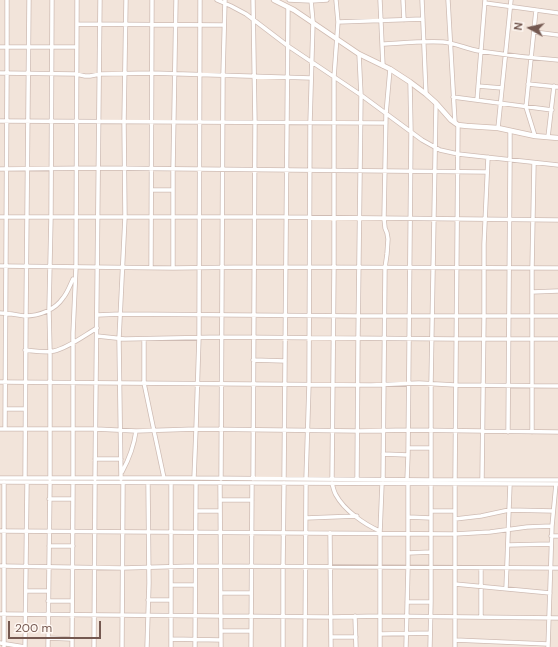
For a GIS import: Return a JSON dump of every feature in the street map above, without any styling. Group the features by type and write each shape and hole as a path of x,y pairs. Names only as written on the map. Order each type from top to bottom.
{"street":[{"path":"5,429 5,409 2,383 5,335 7,122 6,0"},
{"path":"25,478 29,0"},
{"path":"48,647 50,351 48,310 52,169 52,0"},
{"path":"72,647 73,342 74,276 76,267 76,0"},
{"path":"94,647 100,0"},
{"path":"121,478 119,339 125,217 124,122 126,0"},
{"path":"151,267 152,0"},
{"path":"173,268 176,0"},
{"path":"194,478 199,337 200,0"},
{"path":"217,0 225,2 246,14 288,46 361,95 422,140 440,150 458,154 558,165"},
{"path":"251,647 255,123 252,19 253,0"},
{"path":"289,0 327,0"},
{"path":"336,0 338,22 334,77 335,123 332,481 336,496 344,505 380,532"},
{"path":"380,0 383,66"},
{"path":"403,0 404,20"},
{"path":"422,0 426,94"},
{"path":"448,0 453,97 458,154 455,385 455,647"},
{"path":"498,128 511,0"},
{"path":"278,1 313,22 359,54 390,69 410,82 436,103 456,124 498,128 535,136 558,138"},
{"path":"305,647 306,482 309,384 310,123 313,22 311,1"},
{"path":"221,647 220,500 222,429 225,2"},
{"path":"477,100 485,2 558,13"},
{"path":"283,647 288,7"},
{"path":"535,136 526,107 536,10"},
{"path":"338,22 423,19"},
{"path":"77,24 224,25"},
{"path":"534,32 558,35"},
{"path":"382,44 424,42 450,43 481,51 505,55 558,60"},
{"path":"0,46 29,48 76,47"},
{"path":"358,479 359,171 361,95 359,54"},
{"path":"380,647 380,532 383,454 384,316 385,268 388,239 384,218 386,114 390,69"},
{"path":"0,73 52,73 85,76 100,74 151,73 311,78"},
{"path":"406,647 410,316 410,82"},
{"path":"528,84 556,86 548,137"},
{"path":"478,86 502,88"},
{"path":"453,97 552,110"},
{"path":"430,647 431,384 436,103"},
{"path":"0,121 151,123 386,123"},
{"path":"508,432 510,131"},
{"path":"482,480 484,244 488,157"},
{"path":"532,432 532,269 534,163"},
{"path":"0,169 98,168 488,172"},
{"path":"152,190 173,190"},
{"path":"0,217 286,217 558,220"},
{"path":"0,239 5,239"},
{"path":"0,266 173,268 558,268"},
{"path":"0,313 26,316 39,314 56,306 63,298 74,276"},
{"path":"532,292 558,291"},
{"path":"0,294 5,294"},
{"path":"97,315 558,316"},
{"path":"26,350 50,351 59,349 97,328"},
{"path":"0,335 5,335"},
{"path":"97,336 119,339 199,337 558,339"},
{"path":"144,339 144,383 164,478"},
{"path":"253,360 285,361"},
{"path":"2,383 358,385 419,383 455,385 558,386"},
{"path":"5,409 25,409"},
{"path":"0,429 96,429 154,431 253,429 558,432"},
{"path":"121,473 133,449 136,431"},
{"path":"408,448 431,448"},
{"path":"383,454 408,455"},
{"path":"96,459 121,459"},
{"path":"0,478 25,478 50,481"},
{"path":"95,481 121,478 194,478 221,481"},
{"path":"27,483 25,647 2,644 2,482 27,483 50,481 95,481 123,483 196,483 221,481 306,482 358,479 382,482"},
{"path":"332,481 431,483 482,480 558,480"},
{"path":"171,482 171,647"},
{"path":"455,482 557,484 551,536 548,646 455,640"},
{"path":"122,647 123,483"},
{"path":"147,647 148,483"},
{"path":"195,647 196,483"},
{"path":"506,589 510,484"},
{"path":"50,499 73,499"},
{"path":"220,500 252,500"},
{"path":"455,519 481,516 509,510 553,511"},
{"path":"196,511 220,511"},
{"path":"431,511 455,511"},
{"path":"306,518 357,516"},
{"path":"408,517 431,518"},
{"path":"2,531 171,533 380,532 455,534 552,526"},
{"path":"330,533 331,647"},
{"path":"551,536 558,536"},
{"path":"508,545 551,544"},
{"path":"49,546 73,546"},
{"path":"408,553 431,552"},
{"path":"2,566 95,568 196,566 558,568"},
{"path":"481,568 481,617"},
{"path":"455,584 550,593"},
{"path":"171,585 195,585"},
{"path":"26,591 48,592"},
{"path":"221,593 251,593"},
{"path":"148,600 171,600"},
{"path":"48,601 72,601"},
{"path":"407,602 431,602"},
{"path":"2,614 558,618"},
{"path":"355,616 356,647"},
{"path":"221,631 251,631"},
{"path":"380,634 430,633"},
{"path":"331,637 356,637"},
{"path":"48,638 72,639"},
{"path":"171,639 221,640"}],"shaded area":[{"path":"0,0 558,0 558,647 0,647"}]}
